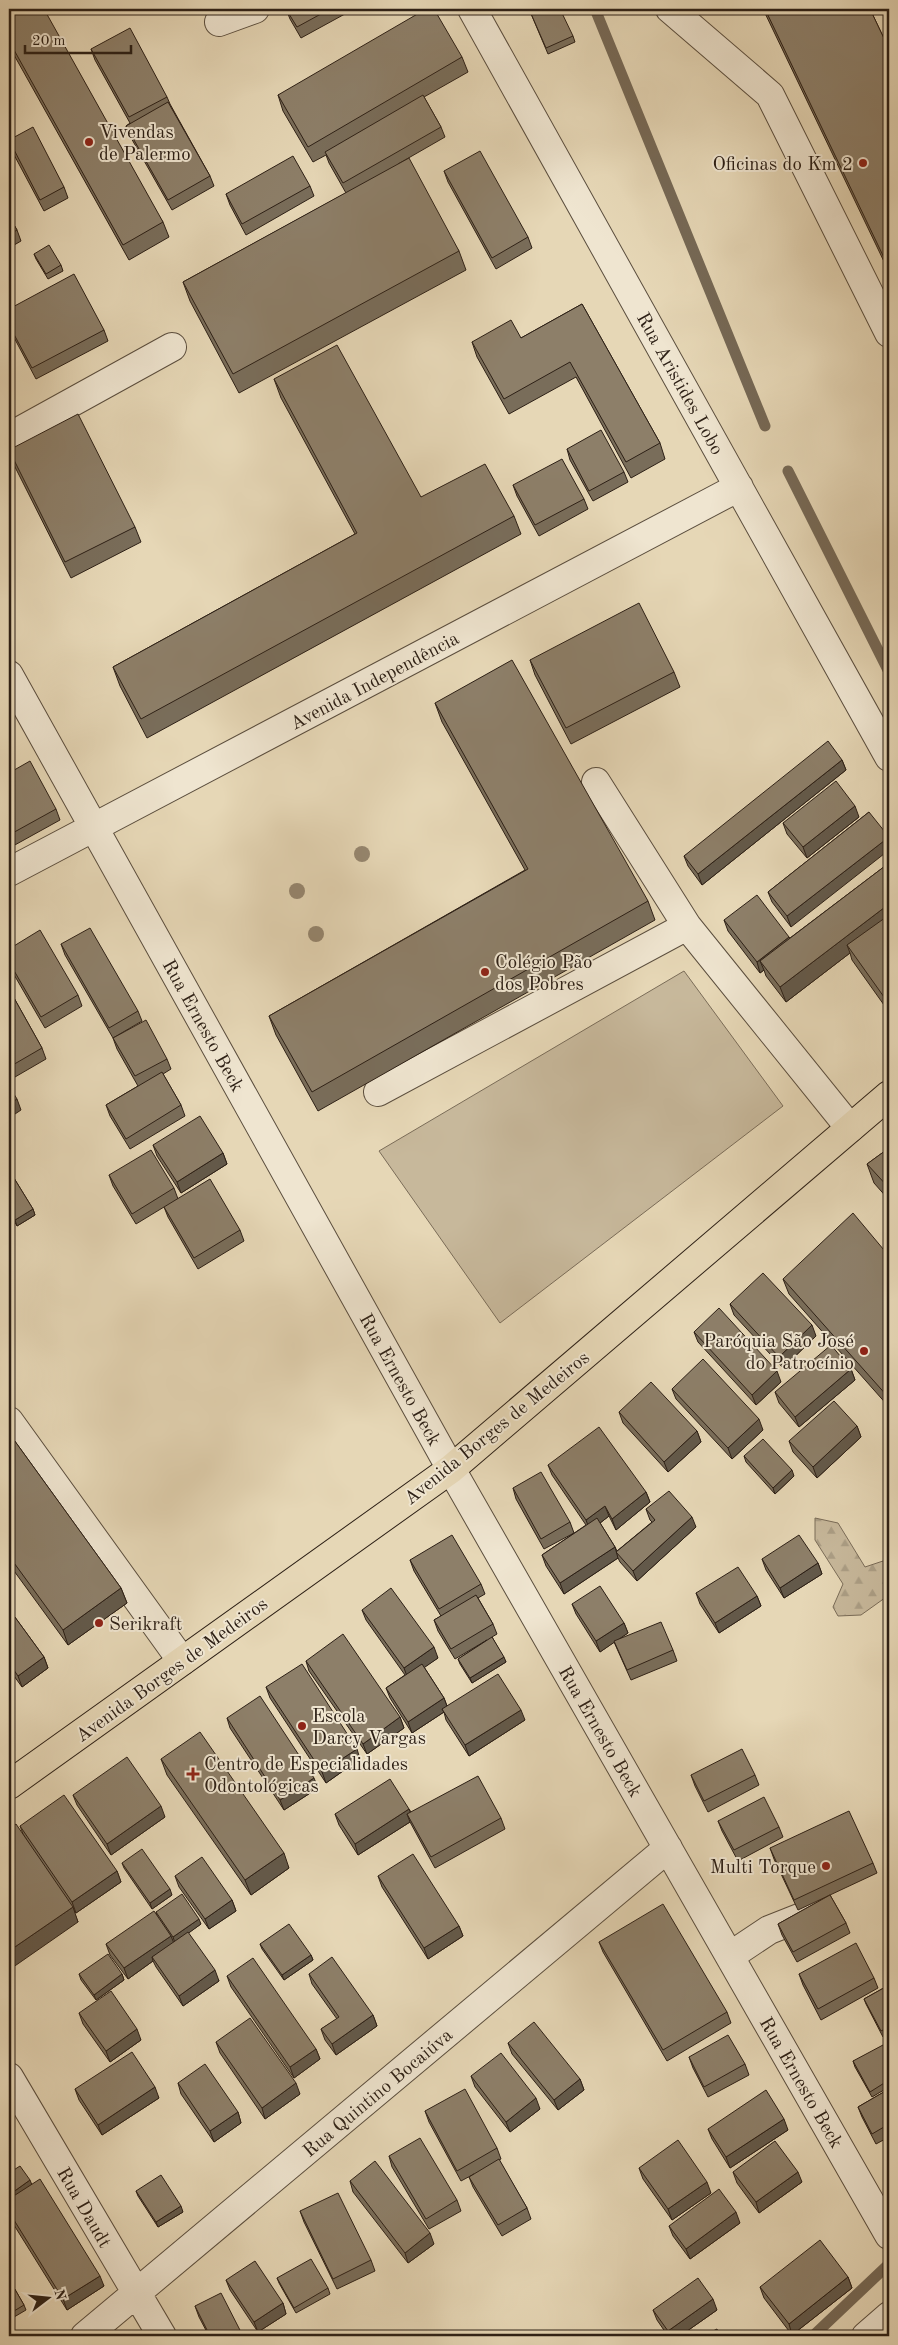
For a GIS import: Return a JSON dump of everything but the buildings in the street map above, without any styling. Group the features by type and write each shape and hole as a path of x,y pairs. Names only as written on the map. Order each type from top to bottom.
{"main road":[{"name":"Avenida Borges de Medeiros","path":"9,1785 451,1469 889,1095"}],"street":[{"path":"219,22 255,9"},
{"name":"Rua Aristides Lobo","path":"472,9 738,487 886,744"},
{"path":"670,9 770,95 889,333"},
{"path":"9,437 172,347"},
{"name":"Avenida Independência","path":"9,872 738,487"},
{"name":"Rua Ernesto Beck","path":"9,675 451,1469 889,2235"},
{"path":"596,782 687,926 850,1128"},
{"path":"378,1092 687,926"},
{"path":"9,1421 182,1661"},
{"name":"Rua Quintino Bocaiúva","path":"85,2336 668,1848"},
{"path":"730,1956 768,1930 813,1912"},
{"name":"Rua Daudt","path":"9,2077 162,2336"},
{"path":"866,2336 889,2316"}],"green space":[{"path":"684,971 783,1106 500,1323 379,1151"},
{"path":"815,1518 838,1523 865,1567 889,1559 889,1595 861,1615 838,1616 833,1607 843,1584 815,1540"}],"waterway":[{"path":"595,9 765,426"},
{"path":"788,471 889,672"},
{"path":"813,2336 889,2264"}],"place":[{"name":"Vivendas de Palermo","path":"89,142"},
{"name":"Oficinas do Km 2","path":"863,163"},
{"name":"Colégio Pão dos Pobres","path":"485,972"},
{"name":"Paróquia São José do Patrocínio","path":"864,1351"},
{"name":"Serikraft","path":"99,1623"},
{"name":"Escola Darcy Vargas","path":"302,1726"},
{"name":"Centro de Especialidades Odontológicas","path":"193,1774"},
{"name":"Multi Torque","path":"826,1866"}]}
